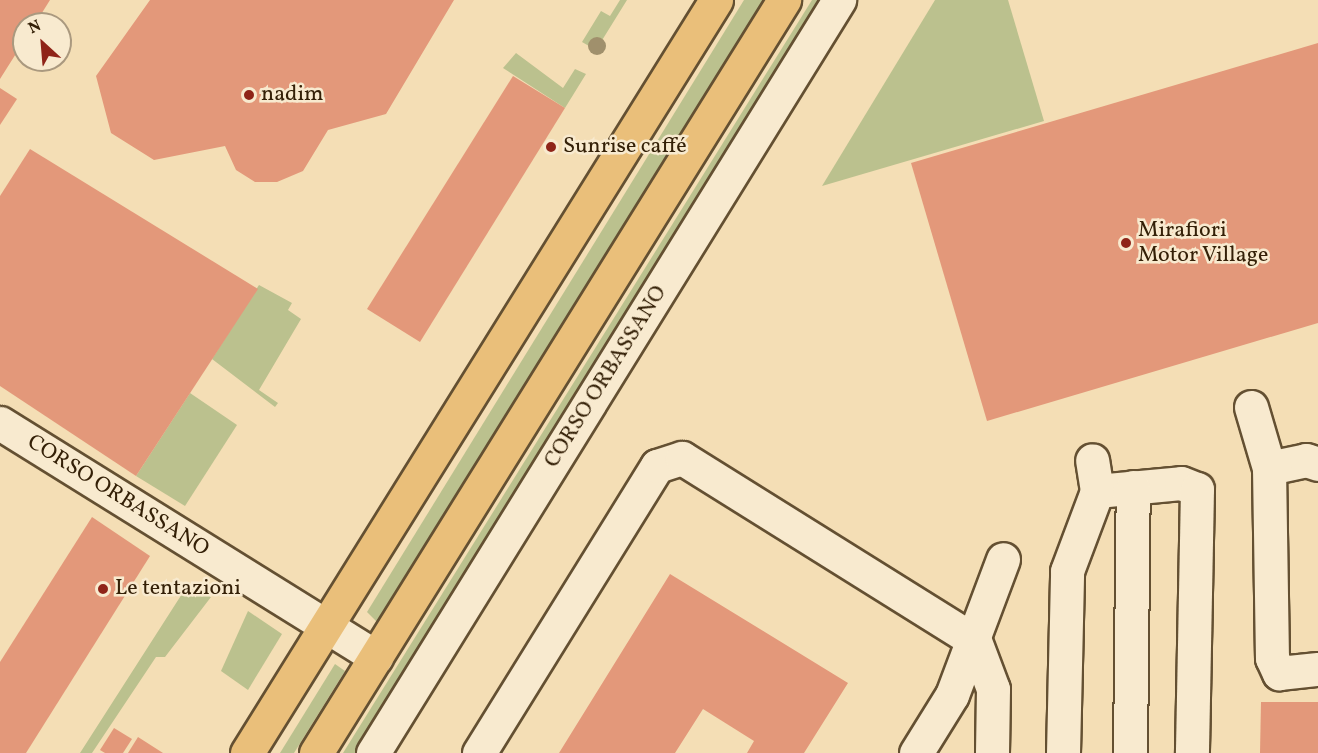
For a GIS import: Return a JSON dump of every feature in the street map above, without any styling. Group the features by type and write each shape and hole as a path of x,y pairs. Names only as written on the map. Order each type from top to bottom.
{"main road":[{"path":"247,753 716,0"},
{"path":"316,753 783,0"}],"street":[{"name":"CORSO ORBASSANO","path":"373,753 839,0"},
{"path":"1251,407 1269,468 1272,658 1279,673 1318,669"},
{"name":"CORSO ORBASSANO","path":"0,423 376,657"},
{"path":"479,753 640,493 669,458 682,458 975,641 993,690 990,749"},
{"path":"1269,468 1306,460 1318,464"},
{"path":"1063,753 1067,571 1094,475 1133,488 1181,483 1197,489 1192,753"},
{"path":"1130,753 1133,488"},
{"path":"916,753 952,695 975,641 1003,559"}],"green space":[{"path":"620,0 627,0 596,50 582,42 601,11 610,16"},
{"path":"744,0 764,0 380,625 367,612"},
{"path":"812,0 824,0 355,753 343,753"},
{"path":"935,0 1008,0 1044,121 822,186"},
{"path":"516,53 563,88 575,69 586,74 565,108 503,68"},
{"path":"259,285 292,303 288,310 301,319 259,390 278,403 275,407 212,359"},
{"path":"190,393 237,425 185,506 136,476"},
{"path":"189,583 211,597 165,657 156,657 92,753 80,753"},
{"path":"248,611 282,634 248,690 221,671"},
{"path":"335,664 345,671 294,753 280,753"}],"building":[{"path":"0,0 50,0 42,12 12,12 12,60 0,79"},
{"name":"nadim","path":"150,0 454,0 386,114 328,130 303,171 277,182 255,182 236,170 225,146 154,160 111,133 96,76"},
{"name":"Mirafiori Motor Village","path":"1318,43 1318,323 987,421 911,163"},
{"path":"513,76 565,108 420,342 367,309"},
{"path":"0,88 17,99 0,125"},
{"path":"30,149 258,289 136,476 0,386 0,196"},
{"path":"92,517 150,556 26,753 0,753 0,662"},
{"path":"670,574 848,683 804,753 747,753 754,741 703,709 675,753 559,753"},
{"path":"1261,702 1318,702 1318,753 1260,753"},
{"path":"114,728 132,739 123,753 105,753 100,750"},
{"path":"138,737 163,753 128,753"}],"place":[{"name":"nadim","path":"249,95"},
{"name":"Sunrise caffé","path":"551,147"},
{"name":"Mirafiori Motor Village","path":"1126,243"},
{"name":"Le tentazioni","path":"103,589"}]}
